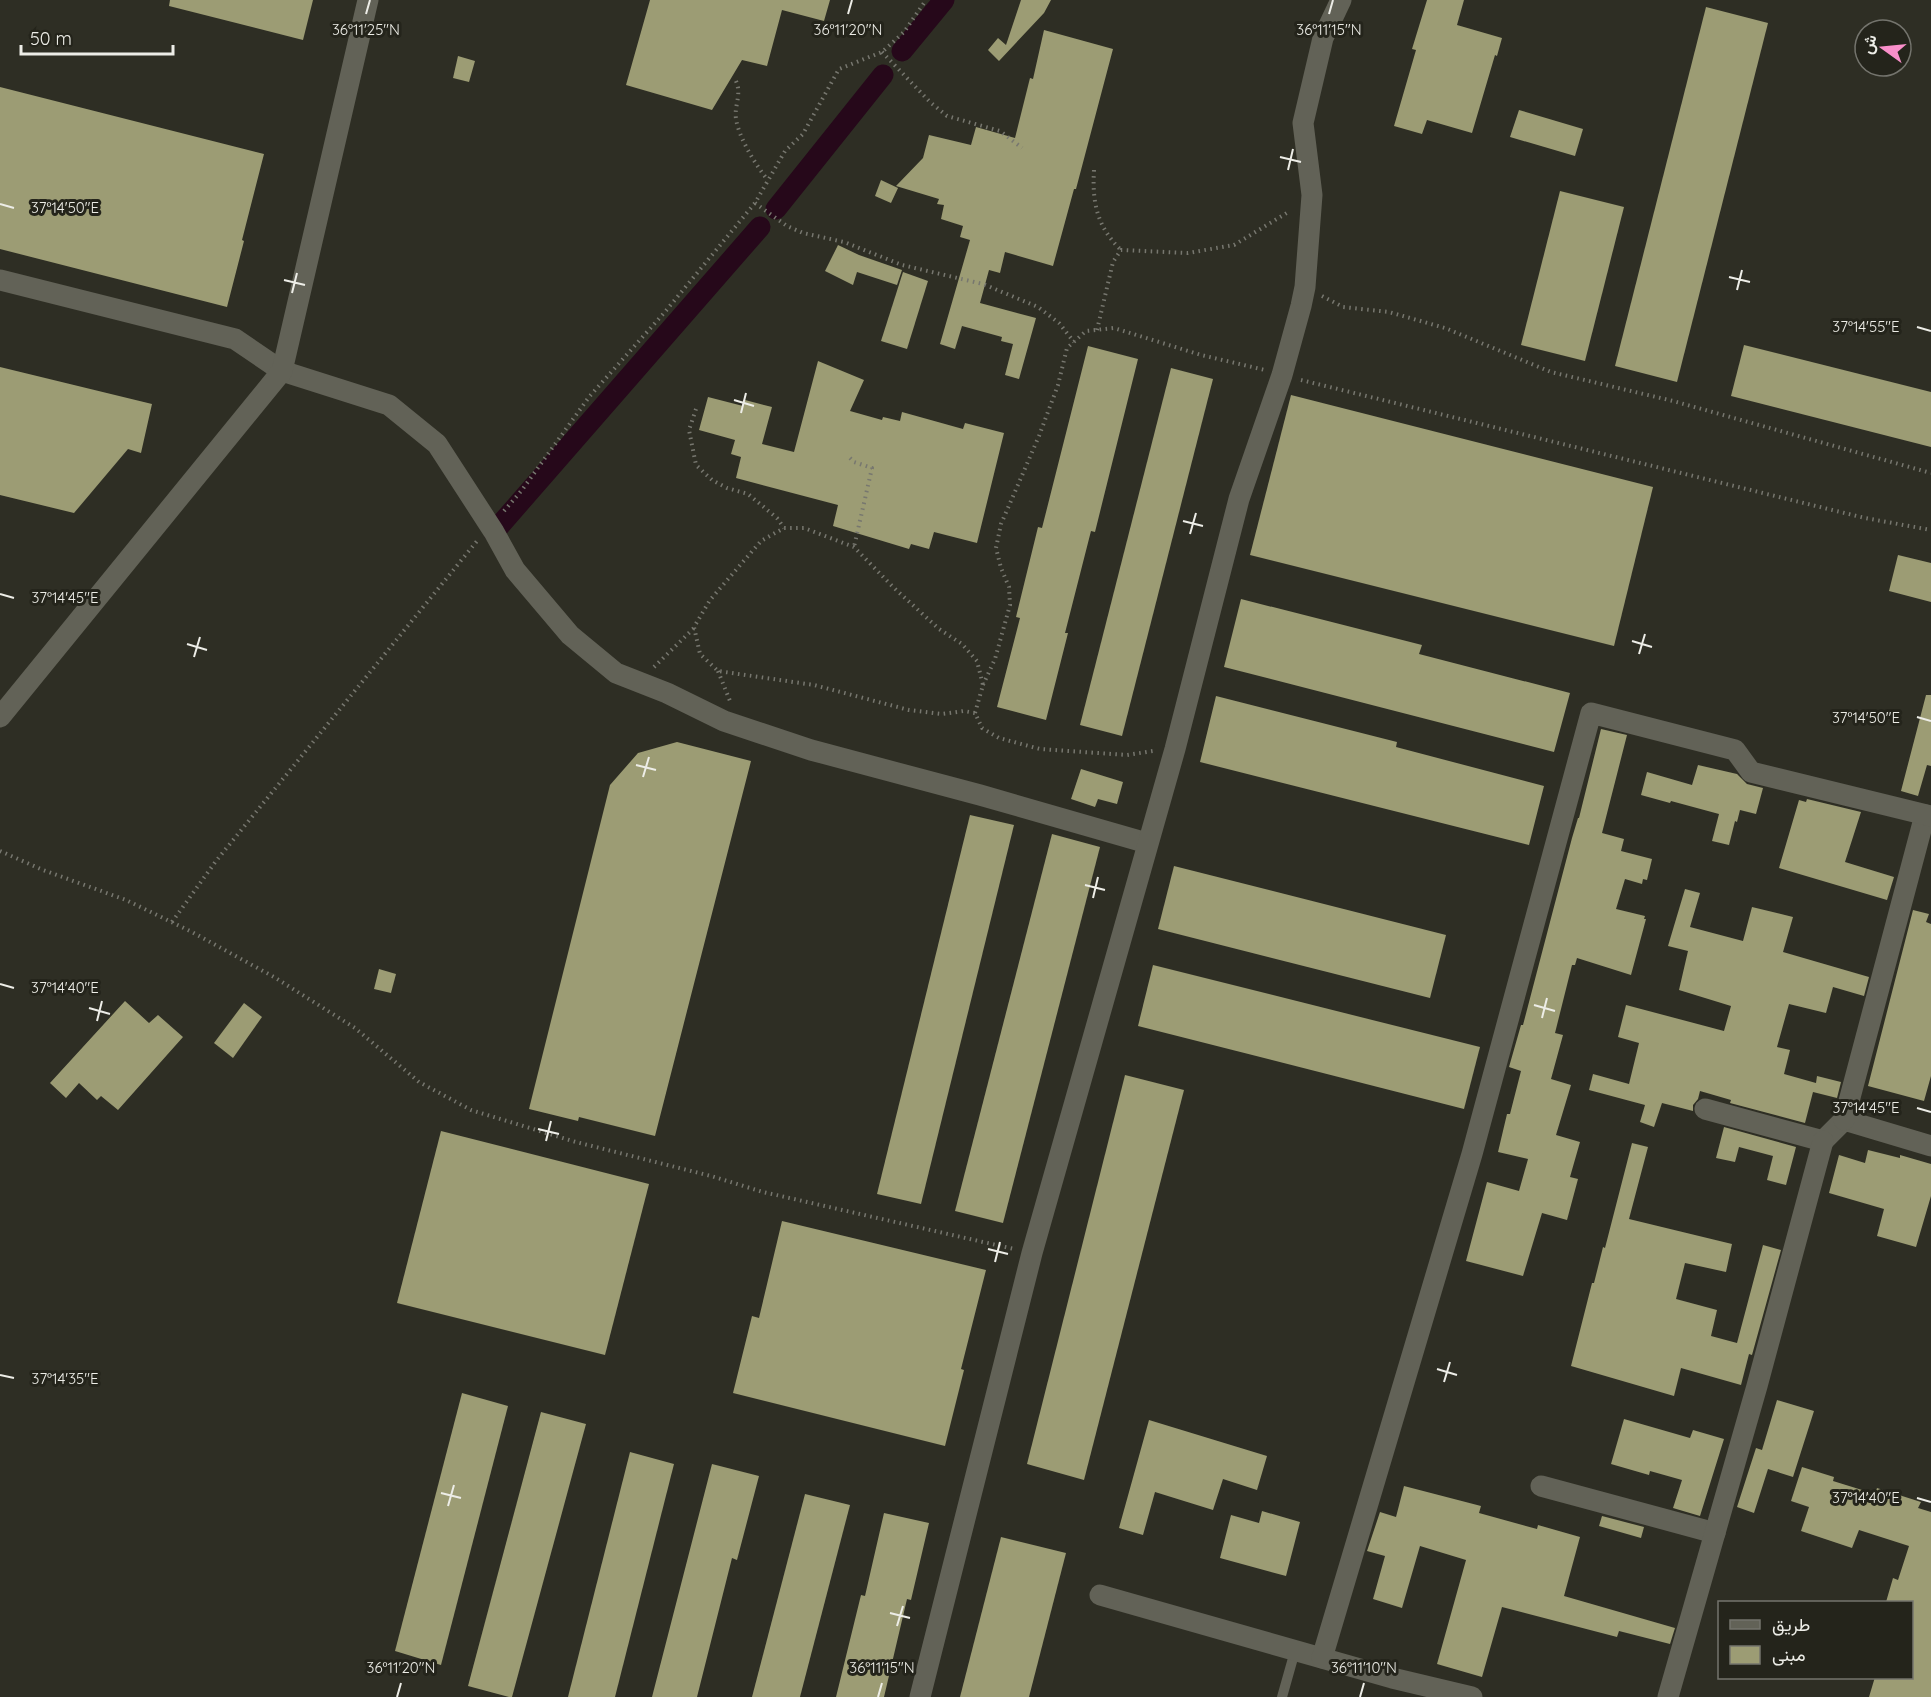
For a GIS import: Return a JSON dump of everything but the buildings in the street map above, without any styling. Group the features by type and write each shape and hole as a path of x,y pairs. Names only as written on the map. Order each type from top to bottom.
{"street":[{"path":"0,717 282,371 368,0"},
{"path":"920,1697 1032,1253 1175,748 1239,499 1282,375 1305,287 1312,195 1303,123 1323,38 1341,0"},
{"path":"0,280 235,339 282,371 389,405 437,444 490,526 515,570 570,635 616,673 737,725 812,750 1147,843"},
{"path":"1322,1658 1472,1154 1591,713 1735,750 1751,772 1928,816 1844,1120 1823,1141 1757,1386 1668,1697"},
{"path":"1705,1109 1823,1141"},
{"path":"1844,1120 1931,1146"},
{"path":"1541,1486 1715,1533"},
{"path":"1100,1595 1392,1678 1472,1697"}],"lane":[{"path":"1282,1697 1295,1651"}],"path":[{"path":"172,922 216,861 403,633 445,578 522,490 589,397 664,313 755,203 785,151 803,134 839,69 882,52 904,32 926,0"},
{"path":"882,52 930,102 947,116 1000,131 1022,148"},
{"path":"736,81 740,93 736,107 736,120 753,161 767,179"},
{"path":"1094,170 1095,206 1111,240 1121,250 1188,253 1234,245 1282,218 1312,195"},
{"path":"755,203 787,226 803,233 844,242 902,265 983,284 1038,307 1059,323 1074,342"},
{"path":"1097,330 1113,262 1121,250"},
{"path":"1305,287 1342,307 1389,312 1445,328 1551,372 1673,401 1931,473"},
{"path":"1175,748 1127,755 1040,749 999,738 982,728 975,713 983,685 995,659 1010,605 1009,587 996,548 1001,524 1040,436 1058,385 1067,348 1086,331 1114,328 1201,355 1853,515 1931,530"},
{"path":"696,409 689,430 696,465 712,480 727,488 748,494 777,518 784,528"},
{"path":"850,458 854,462 873,468 854,547"},
{"path":"627,678 647,674 694,627 710,600 761,541 784,528 804,528 854,547 893,587 932,622 962,644 977,661 983,685"},
{"path":"694,627 700,654 718,671 737,725"},
{"path":"718,671 814,685 909,710 942,714 964,711 975,713"},
{"path":"0,851 43,870 126,900 274,977 355,1028 419,1082 471,1110 576,1142 701,1173 763,1192 1032,1253"}],"waterway":[{"path":"902,51 944,0"},
{"path":"776,209 883,75"},
{"path":"494,532 760,227"}]}
